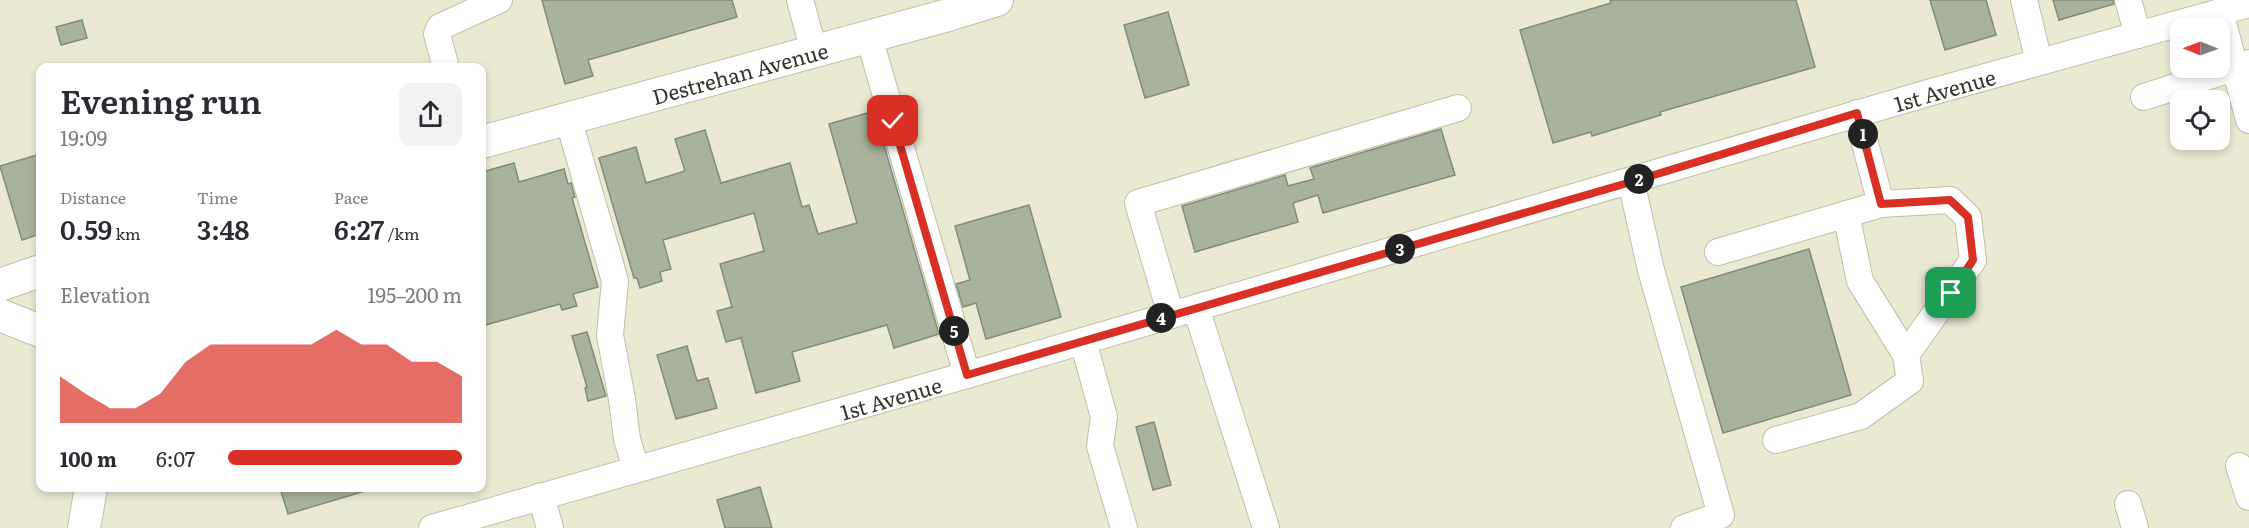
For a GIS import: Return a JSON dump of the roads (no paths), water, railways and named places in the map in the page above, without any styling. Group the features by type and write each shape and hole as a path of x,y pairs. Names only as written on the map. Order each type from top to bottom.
{"main road":[{"name":"Destrehan Avenue","path":"486,141 869,37 996,0"},
{"path":"0,285 36,272"},
{"path":"0,315 36,329"},
{"path":"84,528 90,492"}],"street":[{"path":"445,63 436,34 440,27 499,0"},
{"path":"800,0 814,51"},
{"path":"2024,0 2039,62"},
{"path":"2128,0 2138,35"},
{"path":"2233,6 2249,120"},
{"name":"1st Avenue","path":"432,528 469,523 541,496 967,375 1631,182 1857,113 2138,35 2233,6"},
{"path":"869,37 967,375"},
{"path":"2144,97 2242,65"},
{"path":"1171,315 1138,203 1458,108"},
{"path":"1857,113 1881,204"},
{"path":"568,118 615,281 610,335 627,439 636,469"},
{"path":"1631,182 1651,270 1721,515 1684,528"},
{"path":"1718,252 1881,204 1950,200 1968,217 1973,260 1906,355"},
{"path":"1776,440 1861,416 1910,381 1906,355 1860,281 1846,214"},
{"path":"1196,308 1266,528"},
{"path":"1083,341 1104,417 1100,446 1124,528"},
{"path":"2239,466 2249,497"},
{"path":"541,496 550,528"}]}
